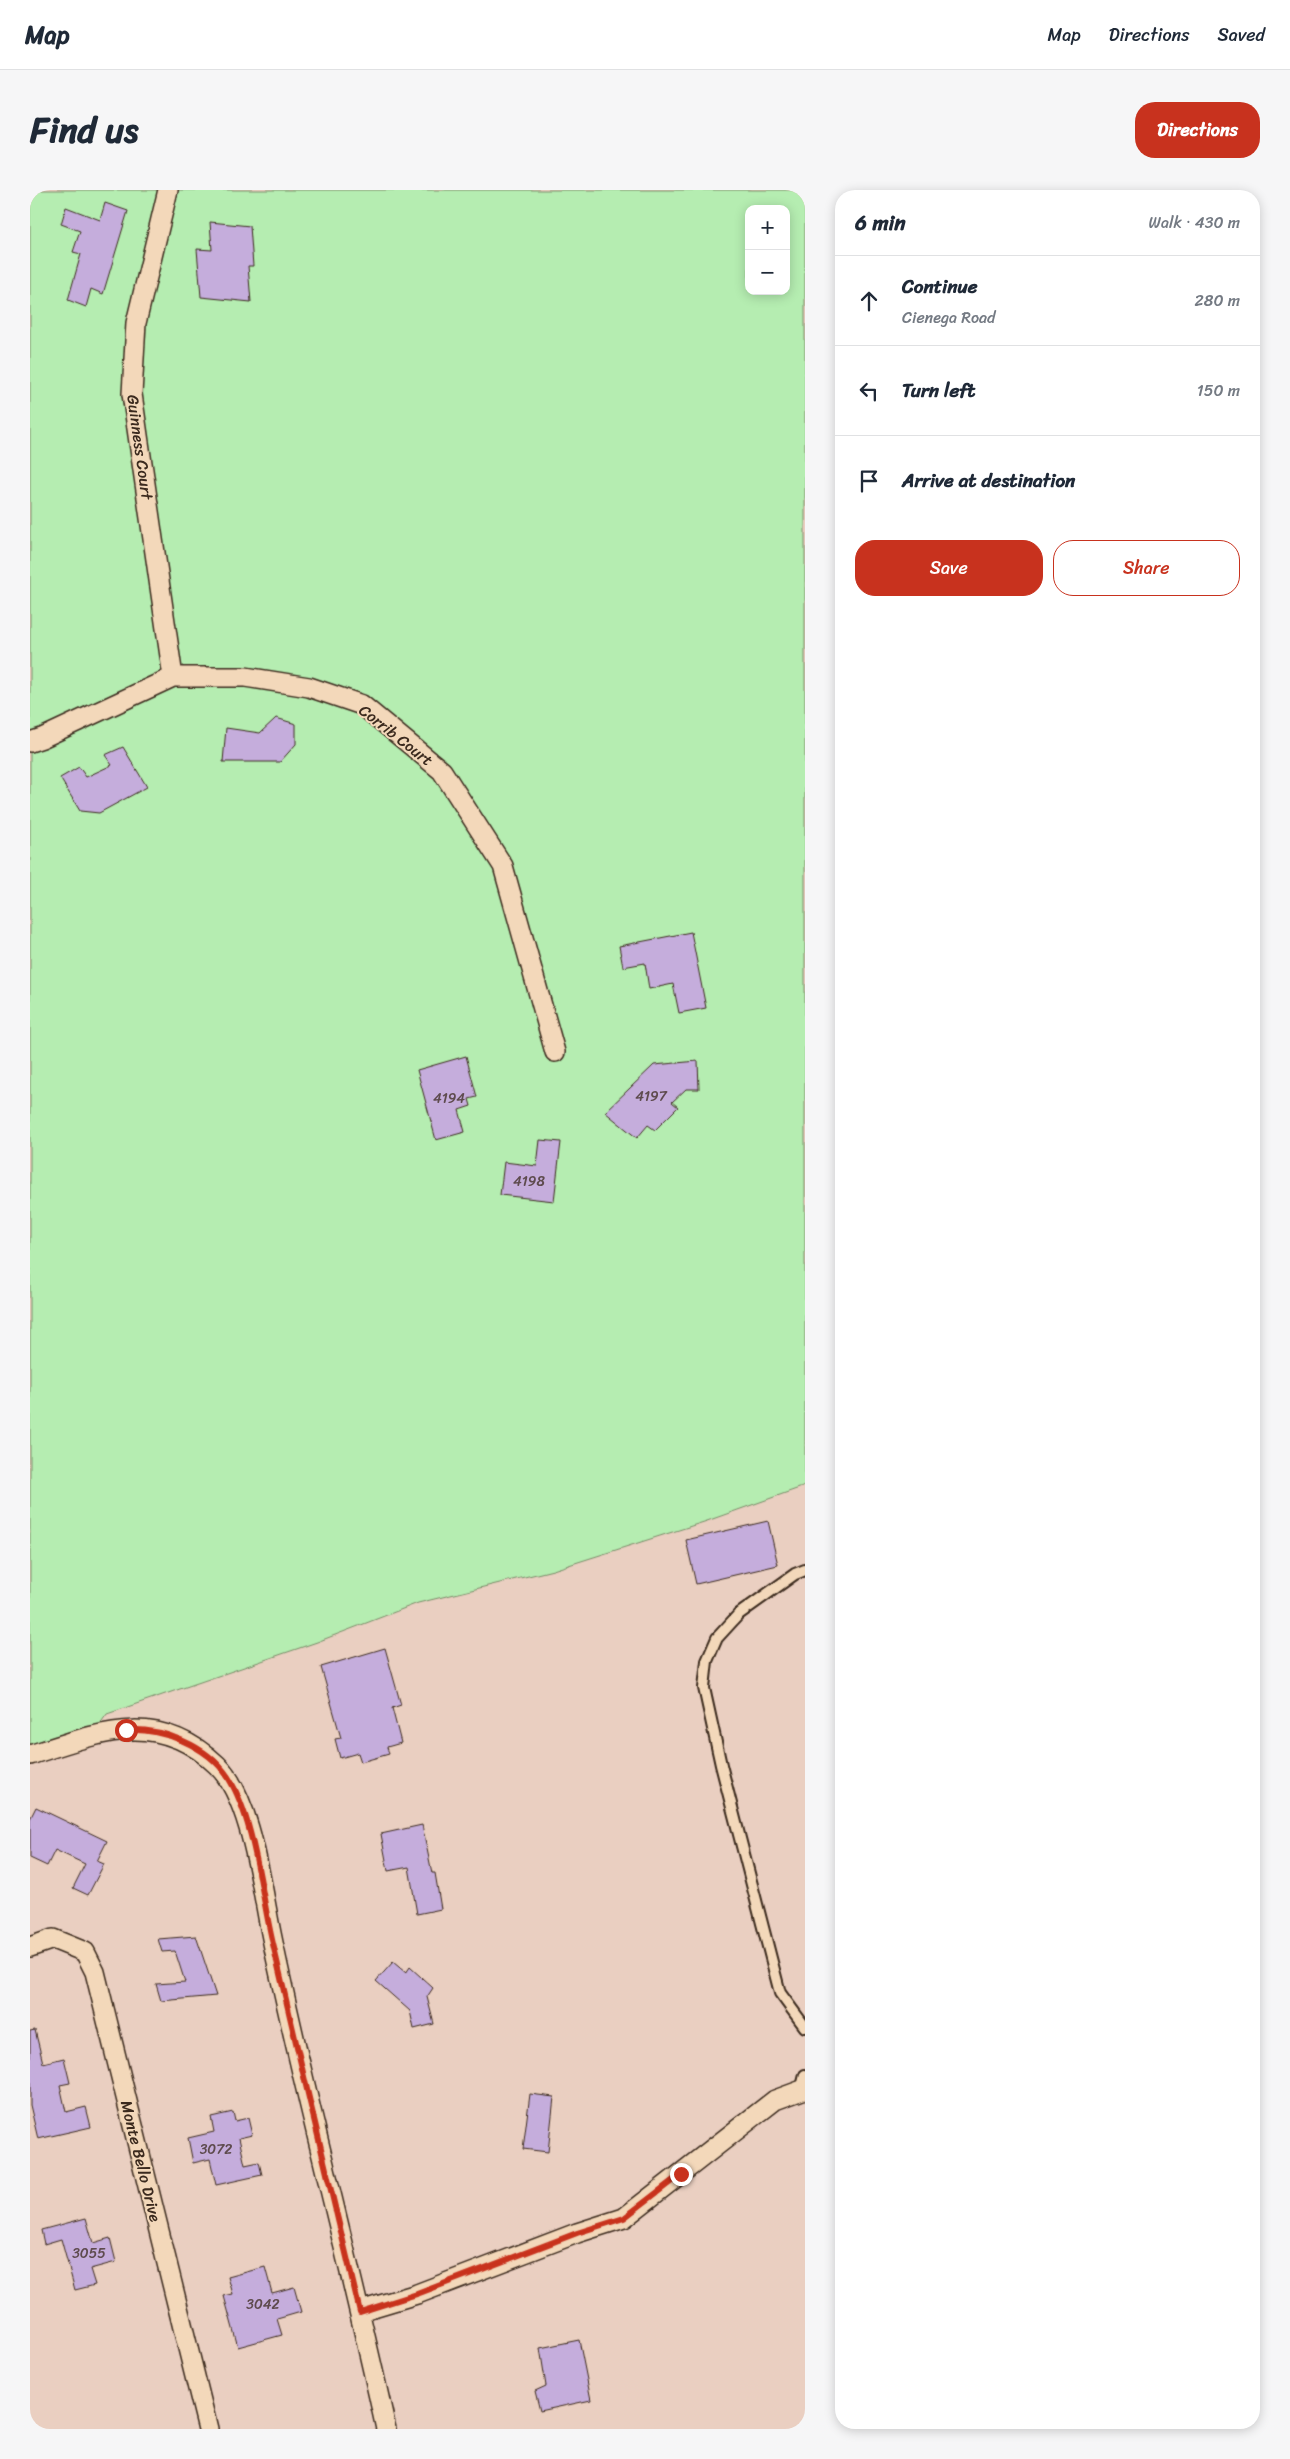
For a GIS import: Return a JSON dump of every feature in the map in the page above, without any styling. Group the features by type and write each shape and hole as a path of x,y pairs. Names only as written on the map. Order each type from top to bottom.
{"street":[{"name":"Guinness Court","path":"168,190 136,323 132,394 173,677"},
{"name":"Corrib Court","path":"30,742 173,677 245,677 309,687 362,706 442,771 503,866 556,1052"},
{"path":"30,1754 115,1730 150,1730 173,1736 196,1748 227,1776 239,1798 252,1847 296,2048 360,2312 386,2429"},
{"name":"Monte Bello Drive","path":"30,1947 53,1939 86,1952 95,1972 208,2429"},
{"path":"360,2312 417,2294 577,2233 624,2218 775,2100 804,2085"}],"lane":[{"path":"805,1570 795,1574 739,1614 717,1638 707,1661 704,1688 721,1766 780,1993 805,2027"}],"green space":[{"path":"30,190 805,190 805,1486 707,1521 553,1570 418,1603 317,1642 107,1714 87,1742 30,1760"}],"building":[{"path":"105,203 128,211 103,294 91,289 86,307 68,300 81,254 73,252 80,231 61,224 66,207 100,220"},
{"path":"210,222 250,226 253,266 248,266 251,302 201,297 197,249 212,250"},
{"path":"276,718 296,724 296,744 280,762 223,762 226,728 260,733"},
{"path":"123,747 147,787 99,813 80,811 60,778 79,767 86,777 112,765 105,755"},
{"path":"691,932 706,1008 679,1013 673,984 649,989 645,963 623,967 619,946"},
{"path":"466,1056 477,1097 469,1099 471,1106 459,1110 465,1132 436,1140 417,1070"},
{"path":"698,1061 699,1089 686,1089 672,1102 678,1107 655,1130 648,1125 637,1138 605,1112 654,1065"},
{"path":"540,1140 561,1142 554,1201 500,1195 504,1162 537,1166"},
{"path":"768,1521 778,1565 696,1584 686,1540"},
{"path":"385,1648 401,1705 392,1708 401,1743 387,1747 389,1754 361,1762 358,1753 340,1758 335,1739 341,1738 321,1667"},
{"path":"36,1807 107,1841 97,1861 104,1864 88,1895 73,1888 85,1864 55,1850 47,1866 30,1858 30,1819"},
{"path":"422,1825 432,1873 435,1873 441,1909 417,1914 409,1867 388,1871 381,1834"},
{"path":"196,1936 216,1996 161,2001 156,1984 185,1982 175,1951 162,1952 158,1939"},
{"path":"393,1962 406,1973 410,1967 433,1988 427,1997 434,2024 414,2029 410,2011 376,1981"},
{"path":"35,2030 43,2063 64,2058 70,2083 60,2085 66,2112 86,2107 91,2127 38,2139 30,2105 30,2031"},
{"path":"530,2094 554,2097 548,2152 523,2149"},
{"path":"233,2112 235,2121 248,2118 252,2135 239,2138 245,2165 259,2162 262,2175 216,2185 210,2159 193,2163 188,2138 214,2132 211,2117"},
{"path":"86,2218 93,2243 110,2238 116,2262 90,2269 95,2285 75,2290 61,2239 44,2244 41,2230"},
{"path":"265,2267 272,2293 294,2287 301,2312 277,2319 282,2335 238,2347 224,2296 233,2294 228,2277"},
{"path":"579,2340 591,2400 540,2411 535,2391 546,2386 540,2348"}],"route":[{"path":"126,1730 150,1730 173,1736 196,1748 227,1776 239,1798 252,1847 298,2057 360,2312 417,2294 577,2233 624,2218 681,2174"}]}
